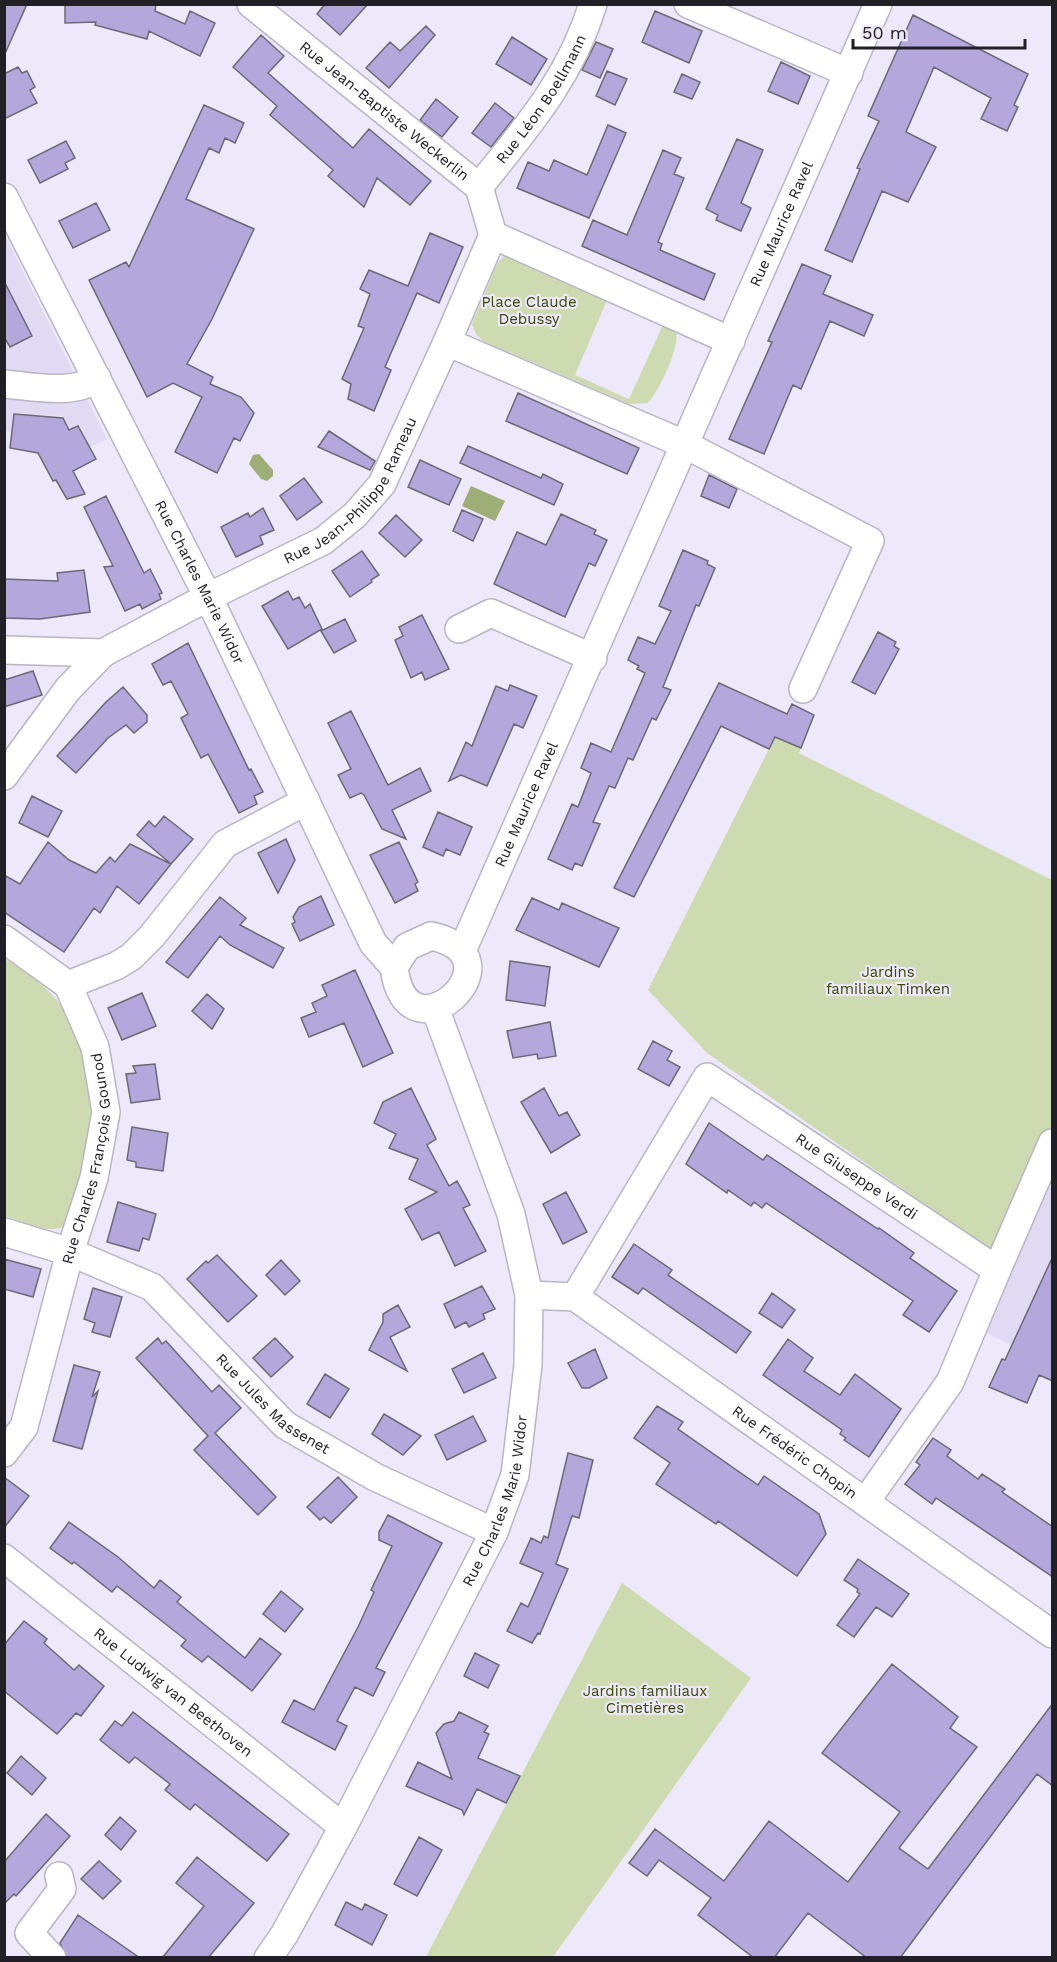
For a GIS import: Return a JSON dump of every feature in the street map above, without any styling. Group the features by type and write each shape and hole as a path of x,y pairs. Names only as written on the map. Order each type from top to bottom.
{"street":[{"name":"Rue Jean-Baptiste Weckerlin","path":"251,4 478,187 493,235"},
{"name":"Rue Léon Boellmann","path":"478,187 545,104 582,39 593,4"},
{"path":"688,4 849,73"},
{"name":"Rue Maurice Ravel","path":"462,951 593,658 878,4"},
{"name":"Rue Charles Marie Widor","path":"4,197 208,597 373,943 394,967"},
{"path":"731,341 493,235 447,342 686,445 870,541 803,689"},
{"name":"Rue Jean-Philippe Rameau","path":"103,653 208,597 322,541 355,515 382,484 447,342"},
{"path":"4,384 69,388 89,384 97,378"},
{"path":"459,629 491,613 593,658"},
{"path":"4,650 103,653"},
{"path":"4,776 68,689 103,653"},
{"path":"4,939 68,985 116,966 132,957 152,936 225,844 306,801"},
{"path":"431,936 449,940 462,951 467,966 465,981 458,995 435,1008 416,1006 398,989 394,967 407,946 431,936"},
{"name":"Rue Charles François Gounod","path":"4,1453 24,1427 70,1252 94,1178 106,1112 95,1047 68,985"},
{"name":"Rue Charles Marie Widor","path":"268,1958 284,1935 343,1827 494,1532 515,1474 528,1365 529,1295 511,1214 435,1008"},
{"name":"Rue Giuseppe Verdi","path":"574,1297 707,1077 997,1270"},
{"path":"866,1501 950,1382 1053,1143"},
{"name":"Rue Jules Massenet","path":"4,1232 70,1252 152,1287 285,1425 375,1477 494,1532"},
{"path":"529,1295 574,1297"},
{"name":"Rue Frédéric Chopin","path":"574,1297 1053,1634"},
{"name":"Rue Ludwig van Beethoven","path":"4,1558 343,1827"},
{"path":"52,1958 29,1933 62,1889 59,1876"}],"shaded area":[{"path":"4,234 107,439 90,447 79,426 70,429 63,416 13,413 11,432 5,431"},
{"path":"259,454 273,470 273,476 267,481 261,479 249,464 253,455"},
{"path":"471,486 505,501 495,521 462,506"},
{"path":"1052,1173 1052,1364 984,1332"}],"green space":[{"name":"Place Claude Debussy","path":"513,255 675,328 677,335 673,355 658,388 648,403 629,404 483,341 476,334 472,324 497,264 504,256","holes":["607,300 663,325 629,399 575,375"]},
{"name":"Jardins familiaux Timken","path":"775,737 801,748 799,753 1052,880 1052,1125 1005,1235 994,1252 707,1053 648,990"},
{"path":"5,959 43,986 65,1011 80,1044 90,1080 94,1116 93,1142 67,1225 60,1228 44,1229 5,1216"},
{"name":"Jardins familiaux Cimetières","path":"622,1583 751,1678 553,1957 426,1957"}],"building":[{"path":"4,4 27,4 4,56"},
{"path":"65,4 156,4 155,11 185,24 190,11 215,23 200,56 149,31 147,39 95,25 96,22 65,23"},
{"path":"325,4 368,4 340,35 317,14"},
{"path":"655,11 702,31 689,63 642,42"},
{"path":"913,15 1028,74 1014,105 1018,107 1007,131 981,119 991,98 934,67 906,132 936,147 908,202 882,191 852,262 825,250 860,169 857,168 879,121 868,116"},
{"path":"426,26 435,35 389,88 366,68 390,42 400,51"},
{"path":"261,35 284,56 268,73 353,148 369,129 431,181 410,205 377,178 364,207 328,176 333,170 270,115 277,106 233,67"},
{"path":"512,37 547,59 531,85 496,64"},
{"path":"596,42 613,49 600,78 582,70"},
{"path":"781,62 810,76 798,104 768,91"},
{"path":"18,67 22,73 27,71 35,87 30,90 37,103 4,119 4,74"},
{"path":"607,71 627,79 615,105 596,96"},
{"path":"682,74 700,82 692,99 674,92"},
{"path":"436,99 458,117 442,137 420,120"},
{"path":"495,103 514,118 491,147 472,133"},
{"path":"204,105 244,123 235,143 225,138 219,153 209,148 186,199 254,229 212,319 187,364 213,377 210,384 241,397 254,413 240,441 234,438 217,473 175,452 202,397 173,383 147,397 89,280 126,262 129,267"},
{"path":"608,125 626,133 589,218 517,188 528,162 549,171 554,160 587,175"},
{"path":"737,139 763,150 741,203 751,208 741,231 716,220 718,215 706,209"},
{"path":"66,141 75,158 65,163 68,169 40,183 28,160"},
{"path":"663,150 681,158 674,174 684,178 658,242 662,244 660,250 715,274 704,300 582,246 593,220 627,235"},
{"path":"96,203 110,230 73,248 59,221"},
{"path":"430,233 463,247 439,303 417,293 385,367 391,370 374,411 348,399 351,384 342,379 364,328 358,326 370,294 360,289 369,270 408,286"},
{"path":"802,264 831,276 823,294 873,315 864,336 830,321 801,389 793,385 764,454 729,439 772,342 768,341"},
{"path":"4,281 32,336 10,347 4,337"},
{"path":"518,393 639,448 627,474 506,421"},
{"path":"14,414 63,418 69,430 78,426 96,459 73,471 85,494 67,499 56,480 53,481 38,453 10,448"},
{"path":"329,431 375,461 370,470 318,447"},
{"path":"468,446 541,478 543,474 563,484 554,505 460,463"},
{"path":"420,460 461,479 449,505 408,487"},
{"path":"709,475 737,489 729,508 701,496"},
{"path":"304,478 322,502 297,520 280,496"},
{"path":"106,496 144,573 150,569 162,593 159,594 161,599 142,609 140,604 125,611 104,567 113,566 84,507"},
{"path":"263,508 274,530 260,536 263,544 236,557 221,527 248,513 250,517"},
{"path":"462,510 483,519 473,541 453,531"},
{"path":"561,514 596,530 594,534 607,540 595,566 589,563 565,617 494,584 517,532 546,545"},
{"path":"396,515 422,540 405,557 379,533"},
{"path":"683,550 708,561 707,564 715,568 699,606 696,605 663,687 671,690 656,720 652,718 633,760 628,758 615,788 609,786 593,822 600,824 582,866 575,863 572,870 548,859 572,804 578,807 591,773 581,768 591,743 611,752 645,673 637,669 639,666 628,660 638,637 655,644 671,611 659,606"},
{"path":"362,551 379,575 350,597 332,571"},
{"path":"84,570 90,612 40,619 4,618 4,579 58,581 57,573"},
{"path":"288,591 293,600 299,597 305,608 310,604 322,629 288,649 262,606"},
{"path":"422,615 449,669 425,680 422,672 411,678 395,640 403,636 399,627"},
{"path":"345,619 356,641 334,653 321,631"},
{"path":"878,632 896,642 894,646 899,649 875,694 852,682"},
{"path":"188,643 249,770 251,769 263,792 254,796 257,804 239,813 208,754 201,758 181,718 188,714 171,681 163,685 152,664"},
{"path":"33,671 42,695 4,707 4,680"},
{"path":"719,683 787,714 792,704 814,715 801,748 775,737 769,749 721,726 634,897 614,888"},
{"path":"510,685 537,696 523,728 514,724 487,786 461,775 449,781 466,742 472,746 496,686 508,691"},
{"path":"123,687 147,715 147,722 134,733 126,725 108,738 76,773 57,756 106,702"},
{"path":"351,711 388,785 420,768 431,791 392,810 406,839 382,829 364,795 361,793 350,798 338,775 351,769 328,723"},
{"path":"32,796 62,811 48,837 19,823"},
{"path":"438,812 472,827 460,855 446,849 443,856 423,847"},
{"path":"164,816 193,839 171,864 137,835 149,821 155,827"},
{"path":"286,839 295,860 278,893 258,853"},
{"path":"48,842 69,860 96,873 110,857 115,862 130,844 171,864 139,904 117,886 100,913 94,908 64,952 4,912 4,875 20,884"},
{"path":"399,842 418,882 415,884 418,891 395,903 370,855"},
{"path":"321,896 334,925 300,941 292,924 295,922 293,917 299,907"},
{"path":"220,897 246,918 240,925 284,948 273,968 230,945 220,936 188,978 166,962"},
{"path":"532,898 559,910 562,903 619,928 599,967 516,930"},
{"path":"510,961 550,967 545,1006 506,1000"},
{"path":"355,970 393,1053 363,1067 344,1023 309,1037 301,1018 316,1012 312,1003 327,996 322,985"},
{"path":"142,993 156,1026 122,1040 108,1008"},
{"path":"207,994 224,1009 212,1029 192,1011"},
{"path":"550,1022 556,1056 538,1059 537,1054 513,1058 507,1031"},
{"path":"653,1041 672,1051 667,1060 680,1067 669,1086 638,1069"},
{"path":"155,1064 160,1099 131,1103 126,1074 136,1073 133,1066"},
{"path":"411,1088 436,1139 427,1145 449,1186 457,1181 470,1205 463,1208 486,1251 455,1266 439,1232 422,1240 405,1209 437,1192 409,1179 418,1159 389,1148 396,1134 374,1123 383,1102"},
{"path":"544,1088 559,1116 567,1112 580,1135 551,1153 521,1102"},
{"path":"709,1123 763,1160 767,1155 879,1228 914,1253 910,1258 957,1291 929,1332 903,1315 913,1301 766,1203 762,1208 754,1202 751,1206 728,1190 727,1193 686,1164"},
{"path":"132,1127 168,1133 163,1171 136,1167 136,1162 127,1160"},
{"path":"566,1192 587,1232 563,1244 543,1204"},
{"path":"118,1202 156,1214 149,1240 143,1238 139,1251 107,1242"},
{"path":"634,1244 672,1270 668,1275 751,1332 736,1353 643,1288 638,1294 612,1277"},
{"path":"217,1255 257,1296 228,1322 187,1279 206,1261 208,1263"},
{"path":"1053,1256 1053,1381 1039,1375 1027,1403 989,1387 1002,1359 1005,1360"},
{"path":"4,1259 41,1269 33,1297 4,1289"},
{"path":"281,1260 300,1281 285,1295 266,1275"},
{"path":"482,1286 495,1309 483,1314 485,1319 469,1327 466,1322 455,1328 444,1304"},
{"path":"93,1288 122,1297 110,1337 92,1332 95,1323 84,1319"},
{"path":"772,1293 795,1310 782,1328 759,1313"},
{"path":"398,1305 410,1327 390,1337 407,1371 369,1350 383,1322 383,1314"},
{"path":"158,1338 162,1344 166,1341 212,1392 219,1385 241,1408 215,1433 276,1497 258,1515 194,1450 208,1436 136,1358"},
{"path":"275,1338 293,1357 271,1377 253,1358"},
{"path":"788,1339 813,1358 804,1371 840,1395 855,1374 901,1409 869,1457 844,1440 846,1438 840,1434 842,1430 763,1375"},
{"path":"595,1349 607,1378 589,1388 582,1388 568,1363"},
{"path":"483,1353 496,1378 464,1393 452,1369"},
{"path":"74,1365 100,1372 92,1397 98,1391 82,1449 53,1441"},
{"path":"325,1374 349,1389 330,1418 307,1404"},
{"path":"657,1406 683,1422 678,1429 758,1485 764,1476 819,1514 826,1534 797,1576 718,1521 716,1524 656,1484 670,1463 634,1438"},
{"path":"384,1414 421,1436 403,1455 372,1434"},
{"path":"473,1416 486,1441 447,1460 435,1435"},
{"path":"933,1438 951,1450 947,1456 978,1479 982,1474 1005,1489 1002,1492 1053,1527 1053,1577 936,1498 932,1504 905,1484 920,1465 916,1462"},
{"path":"568,1453 593,1460 579,1518 572,1516 556,1564 568,1569 540,1634 538,1633 532,1643 507,1631 521,1603 528,1607 543,1573 520,1563 531,1538 541,1543 544,1536 548,1538"},
{"path":"4,1477 29,1496 4,1528"},
{"path":"338,1477 357,1497 331,1523 324,1517 320,1520 307,1507"},
{"path":"388,1515 442,1543 376,1668 385,1672 373,1696 355,1687 337,1721 347,1726 335,1750 282,1722 294,1700 314,1710 358,1627 374,1592 371,1590 392,1546 379,1540 379,1532"},
{"path":"69,1522 118,1557 154,1588 160,1580 181,1597 177,1602 245,1658 260,1638 281,1654 252,1691 208,1656 202,1662 181,1646 186,1640 117,1586 112,1592 74,1562 72,1564 50,1548"},
{"path":"858,1559 909,1594 892,1617 876,1607 854,1637 837,1625 860,1594 857,1592 858,1589 844,1580"},
{"path":"281,1591 303,1609 285,1632 263,1614"},
{"path":"24,1621 47,1639 44,1643 74,1670 79,1665 104,1686 81,1716 76,1713 57,1734 4,1691 4,1645"},
{"path":"475,1653 499,1665 488,1688 464,1676"},
{"path":"892,1664 958,1717 950,1728 977,1747 899,1848 928,1869 1053,1703 1053,1786 1037,1774 900,1958 867,1958 808,1913 774,1958 754,1958 698,1915 711,1898 659,1860 647,1876 629,1863 655,1829 724,1881 769,1821 848,1882 900,1812 822,1753"},
{"path":"133,1712 289,1834 267,1861 195,1804 190,1810 165,1790 170,1784 135,1757 129,1763 100,1740 115,1721 122,1726"},
{"path":"459,1712 488,1726 484,1732 489,1734 478,1758 520,1776 506,1803 477,1789 464,1815 462,1810 406,1786 418,1762 452,1779 436,1733 444,1724 454,1721"},
{"path":"21,1756 46,1778 32,1795 7,1773"},
{"path":"46,1814 70,1836 16,1896 14,1894 4,1904 4,1862"},
{"path":"120,1817 136,1831 121,1850 105,1835"},
{"path":"419,1837 442,1850 417,1896 394,1884"},
{"path":"197,1857 254,1903 208,1958 162,1958 204,1906 176,1883"},
{"path":"99,1861 121,1881 103,1899 81,1879"},
{"path":"346,1902 362,1910 365,1904 387,1915 372,1945 335,1925"},
{"path":"78,1915 140,1958 67,1958 60,1943"}]}
